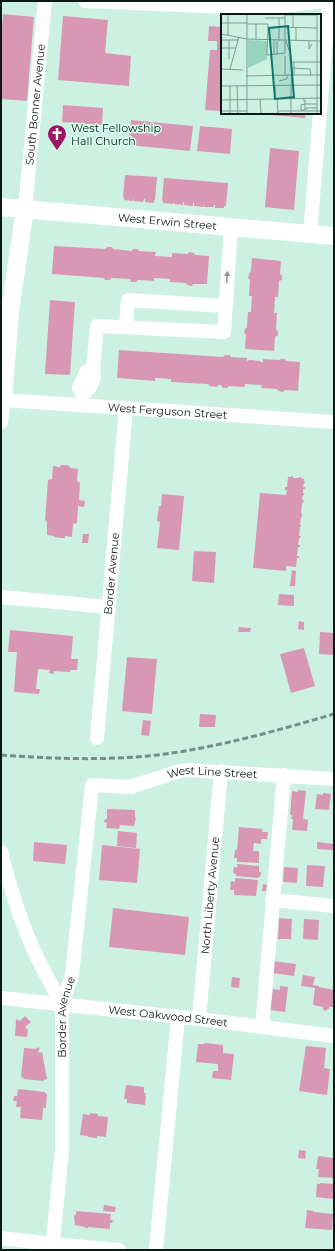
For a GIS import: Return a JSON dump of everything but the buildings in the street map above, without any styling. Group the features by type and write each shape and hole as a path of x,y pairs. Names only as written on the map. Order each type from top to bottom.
{"main road":[{"name":"West Erwin Street","path":"1,207 334,236"},
{"path":"2,400 5,330 10,311 25,209"}],"street":[{"name":"South Bonner Avenue","path":"25,209 45,1"},
{"path":"85,1 252,8 265,8 293,3 324,1"},
{"path":"321,100 329,1"},
{"path":"310,235 320,114"},
{"path":"82,400 79,388 86,372 93,369 98,326 224,332 231,227"},
{"path":"126,327 128,300 225,306"},
{"path":"1,422 2,400"},
{"name":"West Ferguson Street","path":"2,400 82,400 126,409 334,422"},
{"name":"Border Avenue","path":"97,738 126,409"},
{"path":"1,597 109,607"},
{"name":"West Line Street","path":"92,785 130,787 180,770 221,771 334,779"},
{"name":"North Liberty Avenue","path":"199,1019 221,771"},
{"path":"262,1027 284,775"},
{"name":"Border Avenue","path":"52,1247 62,1150 62,1004 72,975 92,785"},
{"path":"1,852 12,892 30,943 62,1004"},
{"path":"272,900 334,906"},
{"name":"West Oakwood Street","path":"1,998 199,1019 334,1036"},
{"path":"156,1250 178,1017"},
{"path":"1,1238 52,1247 119,1250"}],"railway":[{"path":"1,755 83,759 124,758 165,754 187,751 272,732 334,714"}],"place":[{"name":"West Fellowship Hall Church","path":"57,151"}]}
